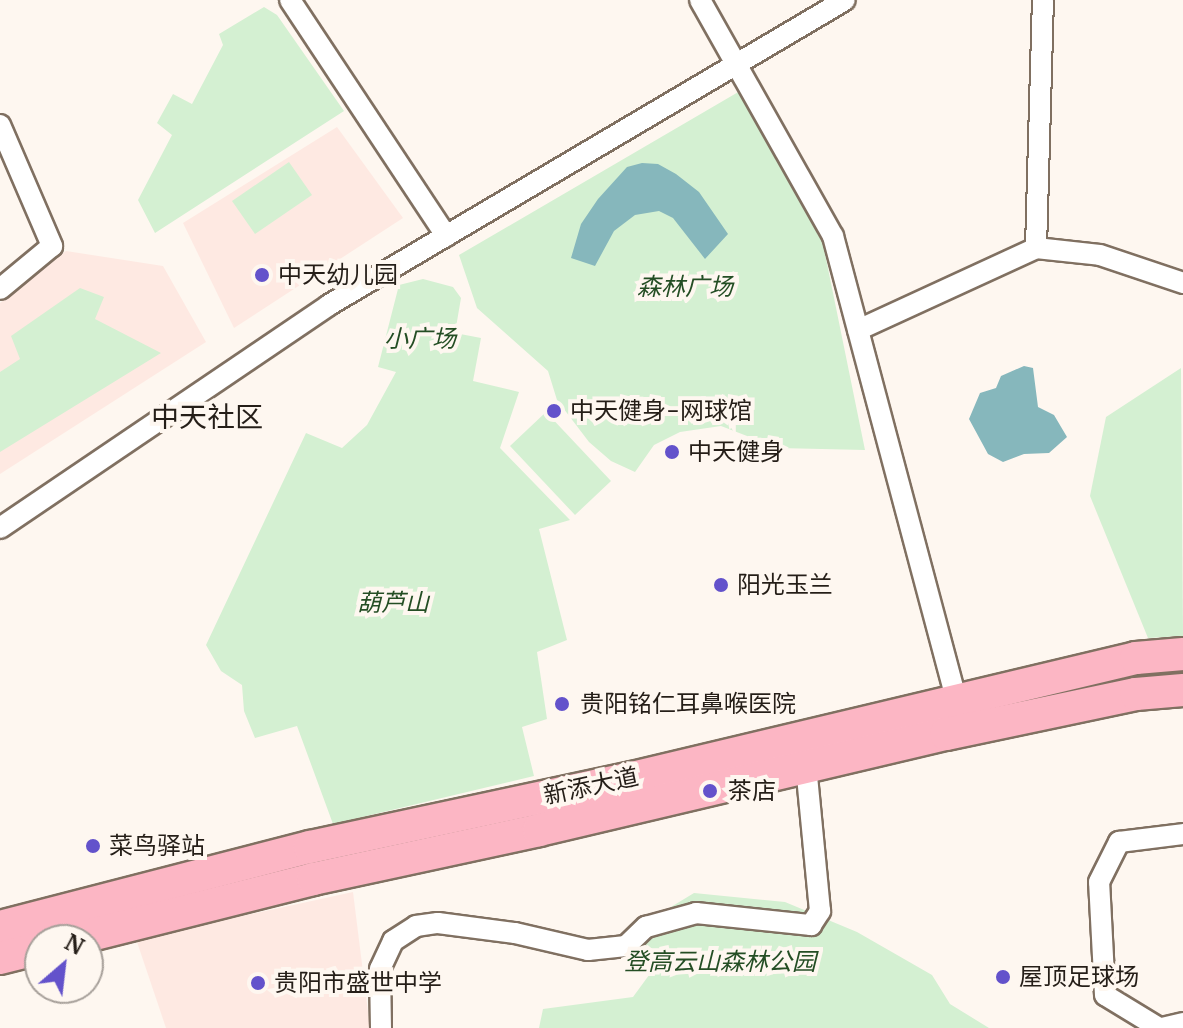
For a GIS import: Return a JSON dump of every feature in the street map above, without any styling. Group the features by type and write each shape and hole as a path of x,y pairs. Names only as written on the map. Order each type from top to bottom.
{"main road":[{"name":"新添大道","path":"0,927 310,847 632,778 1136,658 1183,654"},
{"name":"新添大道","path":"104,932 313,879 965,730 1136,694 1183,690"},
{"path":"0,958 24,952"}],"street":[{"path":"290,0 446,236"},
{"path":"700,0 833,236 965,730"},
{"path":"0,528 329,305 845,0"},
{"path":"1036,248 1043,0"},
{"path":"0,125 52,246 0,289"},
{"path":"858,330 1036,248 1100,255 1183,283"},
{"path":"381,1028 380,969 393,941 416,926 454,925 588,950 626,946 646,927 696,913 811,925 820,911 806,766"},
{"path":"1183,834 1119,842 1099,882 1105,995 1161,1028 1183,1023"}],"shaded area":[{"name":"中天幼儿园","path":"337,127 403,218 234,328 183,223"},
{"path":"66,251 163,266 206,342 0,474 0,303"},
{"name":"贵阳市盛世中学","path":"353,892 370,1028 166,1028 136,939"}],"green space":[{"path":"264,7 277,15 344,111 155,233 138,200 172,135 157,123 173,94 192,104 223,45 219,34"},
{"name":"森林广场","path":"740,91 822,239 865,450 778,448 721,426 680,432 654,445 635,472 611,461 589,442 557,400 548,371 477,308 459,255"},
{"path":"289,162 312,195 255,234 232,201"},
{"name":"葫芦山","path":"423,279 453,287 461,298 455,333 481,338 473,381 519,392 500,448 570,520 539,529 567,640 537,652 547,719 522,727 534,776 333,824 297,726 255,738 244,711 242,685 221,671 206,645 306,433 342,448 367,425 396,372 378,367 399,285"},
{"path":"80,288 104,297 95,319 161,353 0,452 0,372 20,359 11,336"},
{"path":"1181,368 1183,636 1148,638 1090,496 1106,417"},
{"path":"546,412 611,481 575,515 510,446"},
{"name":"登高云山森林公园","path":"694,893 785,902 857,932 932,975 950,1004 989,1028 539,1028 543,1009 633,997 652,971 633,930"}],"water":[{"path":"642,163 658,164 699,192 728,234 705,259 673,218 659,211 635,215 614,231 595,266 571,258 581,224 598,199 627,167"},
{"path":"1024,366 1033,368 1038,407 1054,415 1067,437 1049,453 1024,454 1003,462 988,454 969,419 980,393 996,388 1001,376"}],"place":[{"name":"中天幼儿园","path":"262,275"},
{"name":"中天健身-网球馆","path":"554,411"},
{"name":"中天健身","path":"672,452"},
{"name":"阳光玉兰","path":"721,585"},
{"name":"贵阳铭仁耳鼻喉医院","path":"562,704"},
{"name":"茶店","path":"710,791"},
{"name":"菜鸟驿站","path":"93,846"},
{"name":"屋顶足球场","path":"1003,977"},
{"name":"贵阳市盛世中学","path":"258,983"}],"district":[{"name":"中天社区","path":"207,417"}],"park label":[{"name":"小广场","path":"420,339"}]}
